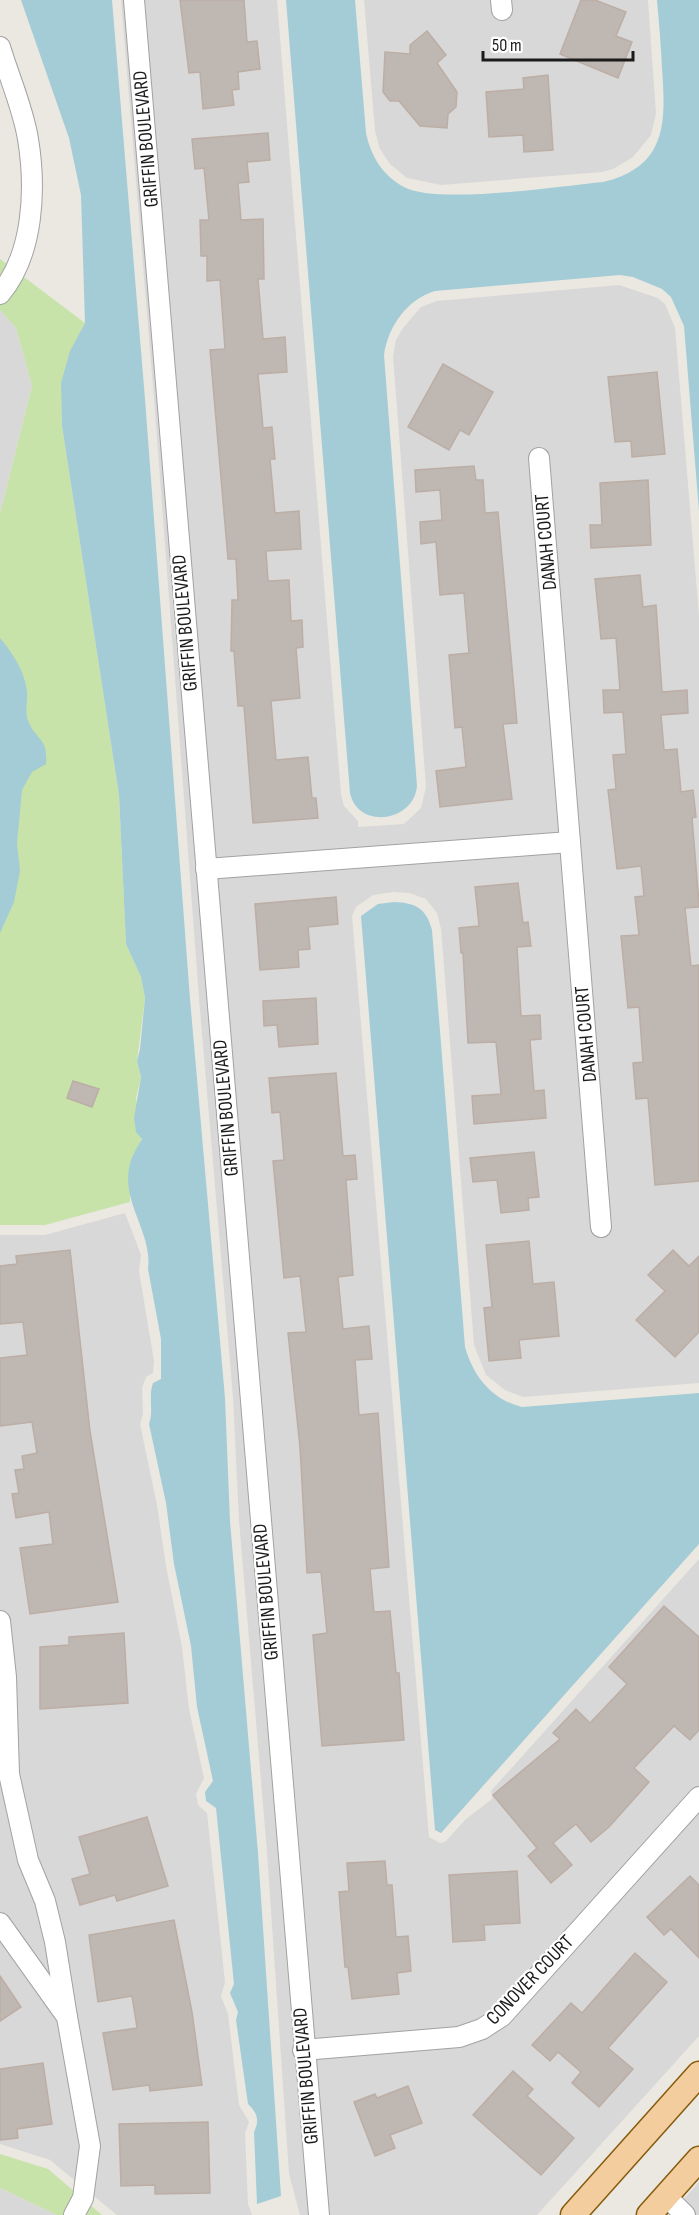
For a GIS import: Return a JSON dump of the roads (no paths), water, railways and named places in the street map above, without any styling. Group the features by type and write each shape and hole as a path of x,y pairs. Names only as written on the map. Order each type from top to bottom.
{"main road":[{"path":"573,2215 699,2074"},
{"path":"649,2215 699,2159"}],"street":[{"name":"GRIFFIN BOULEVARD","path":"134,0 303,2050 319,2215"},
{"path":"0,46 28,138 33,199 22,255 0,294"},
{"name":"DANAH COURT","path":"539,458 601,1227"},
{"path":"206,869 570,842"},
{"path":"0,1621 6,1677 9,1774 28,1860 45,1901 55,1942 90,2146 83,2198 74,2215"},
{"name":"CONOVER COURT","path":"303,2050 459,2037 482,2029 502,2016 699,1797"},
{"path":"0,1923 67,2017"},
{"path":"666,2196 685,2215"}],"water":[{"path":"21,0 112,0 145,399 190,999 225,1398 230,1521 258,1853 281,2196 257,2204 254,2132 257,2120 254,2110 248,2104 236,2020 238,2012 230,1993 234,1984 216,1808 206,1801 205,1792 213,1781 197,1707 191,1646 174,1564 166,1503 149,1424 153,1383 161,1379 161,1339 148,1269 146,1243 129,1191 128,1178 131,1161 142,1139 136,1132 134,1118 141,1077 137,1061 145,998 141,977 126,944 119,795 62,426 61,383 70,351 85,323 81,195 69,138"},
{"path":"286,0 355,0 366,133 379,164 389,177 404,187 420,192 470,194 603,182 624,175 640,165 651,154 662,124 663,88 657,0 699,0 699,511 684,326 671,297 662,289 633,277 620,275 435,291 416,300 408,307 390,334 384,355 417,786 414,798 406,807 397,814 385,817 374,817 363,813 355,805 350,793"},
{"path":"0,638 24,677 28,719 32,729 44,745 46,764 32,772 22,790 17,843 20,871 14,902 0,933"},
{"path":"394,902 419,908 427,916 432,930 465,1347 473,1368 493,1392 522,1407 699,1393 699,1544 441,1833 435,1830 361,916 378,904"}]}
